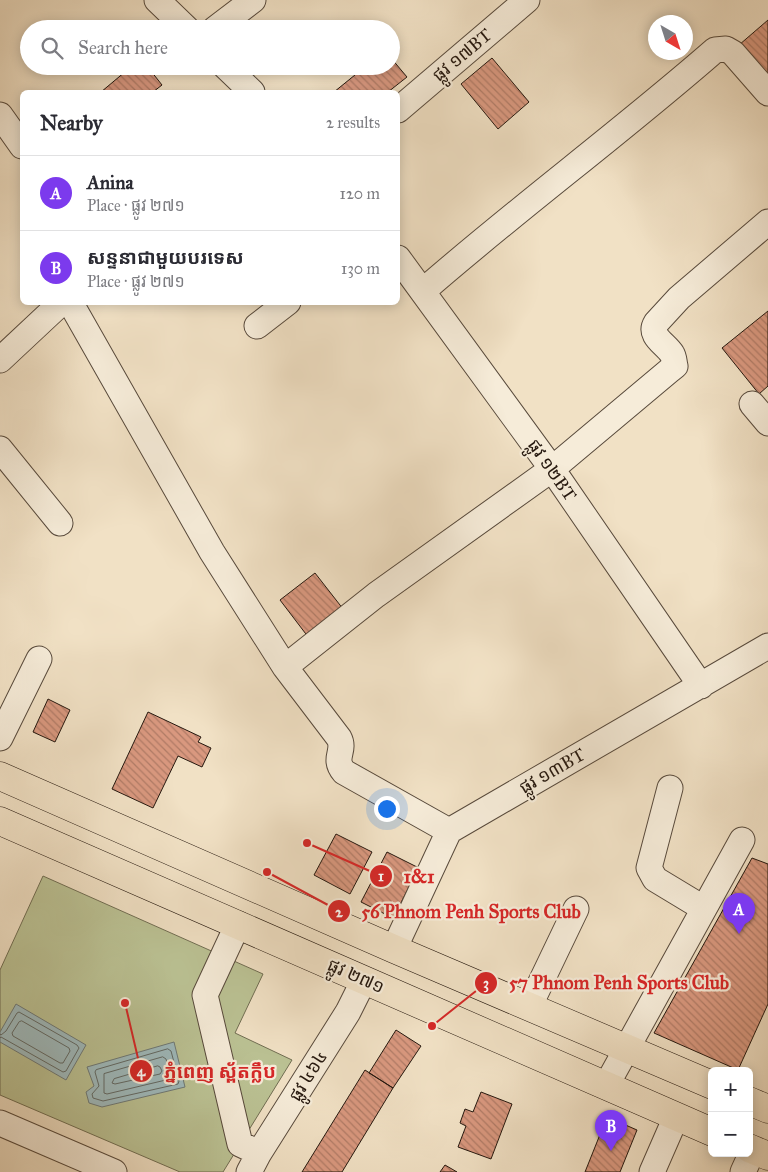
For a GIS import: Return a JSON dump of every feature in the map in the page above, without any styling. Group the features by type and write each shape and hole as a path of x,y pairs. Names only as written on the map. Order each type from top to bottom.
{"main road":[{"path":"0,776 394,949 708,1083"},
{"name":"ផ្លូវ ២៧១","path":"0,821 708,1130"},
{"path":"753,1103 768,1110"}],"street":[{"path":"157,0 178,20"},
{"path":"227,20 253,0"},
{"name":"ផ្លូវ ១៧BT","path":"400,108 527,0"},
{"path":"423,291 542,192 606,143 715,50 726,49 733,53 768,93"},
{"path":"234,75 250,90"},
{"path":"0,115 20,143"},
{"path":"285,667 376,596 552,470 675,366 672,354 655,335 654,327 656,323 679,298 768,222"},
{"name":"ផ្លូវ ១២BT","path":"400,261 552,470 701,686"},
{"path":"0,360 59,305"},
{"path":"72,305 212,552 285,667 339,738 342,748 338,760 344,772 449,831 394,949"},
{"path":"257,326 284,305"},
{"path":"752,404 768,423"},
{"path":"0,449 60,523"},
{"name":"ផ្លូវ ១៣BT","path":"449,831 768,646"},
{"path":"0,738 39,659"},
{"path":"670,788 651,857 650,868 655,879 703,908"},
{"path":"606,1086 742,840"},
{"path":"529,1007 576,909"},
{"path":"238,924 206,995 240,1144 254,1163"},
{"name":"ផ្លូវ ៤៦៤","path":"254,1163 348,1012 364,980"},
{"path":"652,1172 676,1117"},
{"path":"0,1123 84,1166 114,1172"}],"green space":[{"path":"43,876 263,974 235,1033 292,1060 223,1172 180,1172 0,1095 0,970"}],"water":[{"path":"16,1004 86,1045 66,1080 0,1042 0,1032"},
{"path":"174,1042 185,1087 102,1107 89,1103 86,1092 94,1086 87,1067"}],"building":[{"path":"768,20 768,79 739,45"},
{"path":"492,58 529,102 498,129 461,84"},
{"path":"400,69 407,77 391,90 336,90 355,75 400,75"},
{"path":"121,75 154,75 162,85 156,90 103,90"},
{"path":"768,311 768,386 759,394 722,348"},
{"path":"315,573 347,614 312,642 280,600"},
{"path":"48,699 70,710 55,742 33,732"},
{"path":"148,712 201,737 198,742 211,748 202,767 178,756 153,808 112,789"},
{"path":"336,834 372,852 350,894 314,875"},
{"path":"387,852 419,868 393,918 361,902"},
{"path":"752,858 768,864 768,1004 739,1067 731,1067 654,1033"},
{"path":"396,1030 421,1046 393,1088 369,1073"},
{"path":"365,1070 393,1088 342,1172 302,1172"},
{"path":"481,1092 512,1104 491,1159 458,1147 466,1126 460,1123 465,1109 473,1112"},
{"path":"607,1117 637,1130 620,1172 585,1172"},
{"path":"445,1165 457,1172 440,1172"}],"place":[{"name":"1&1","path":"307,843"},
{"name":"56 Phnom Penh Sports Club","path":"267,872"},
{"name":"Anina","path":"739,934"},
{"name":"ភ្នំពេញ ស្ព័តក្លឹប","path":"125,1003"},
{"name":"57 Phnom Penh Sports Club","path":"432,1026"},
{"name":"សន្ទនាជាមួយបរទេស","path":"611,1151"}]}
